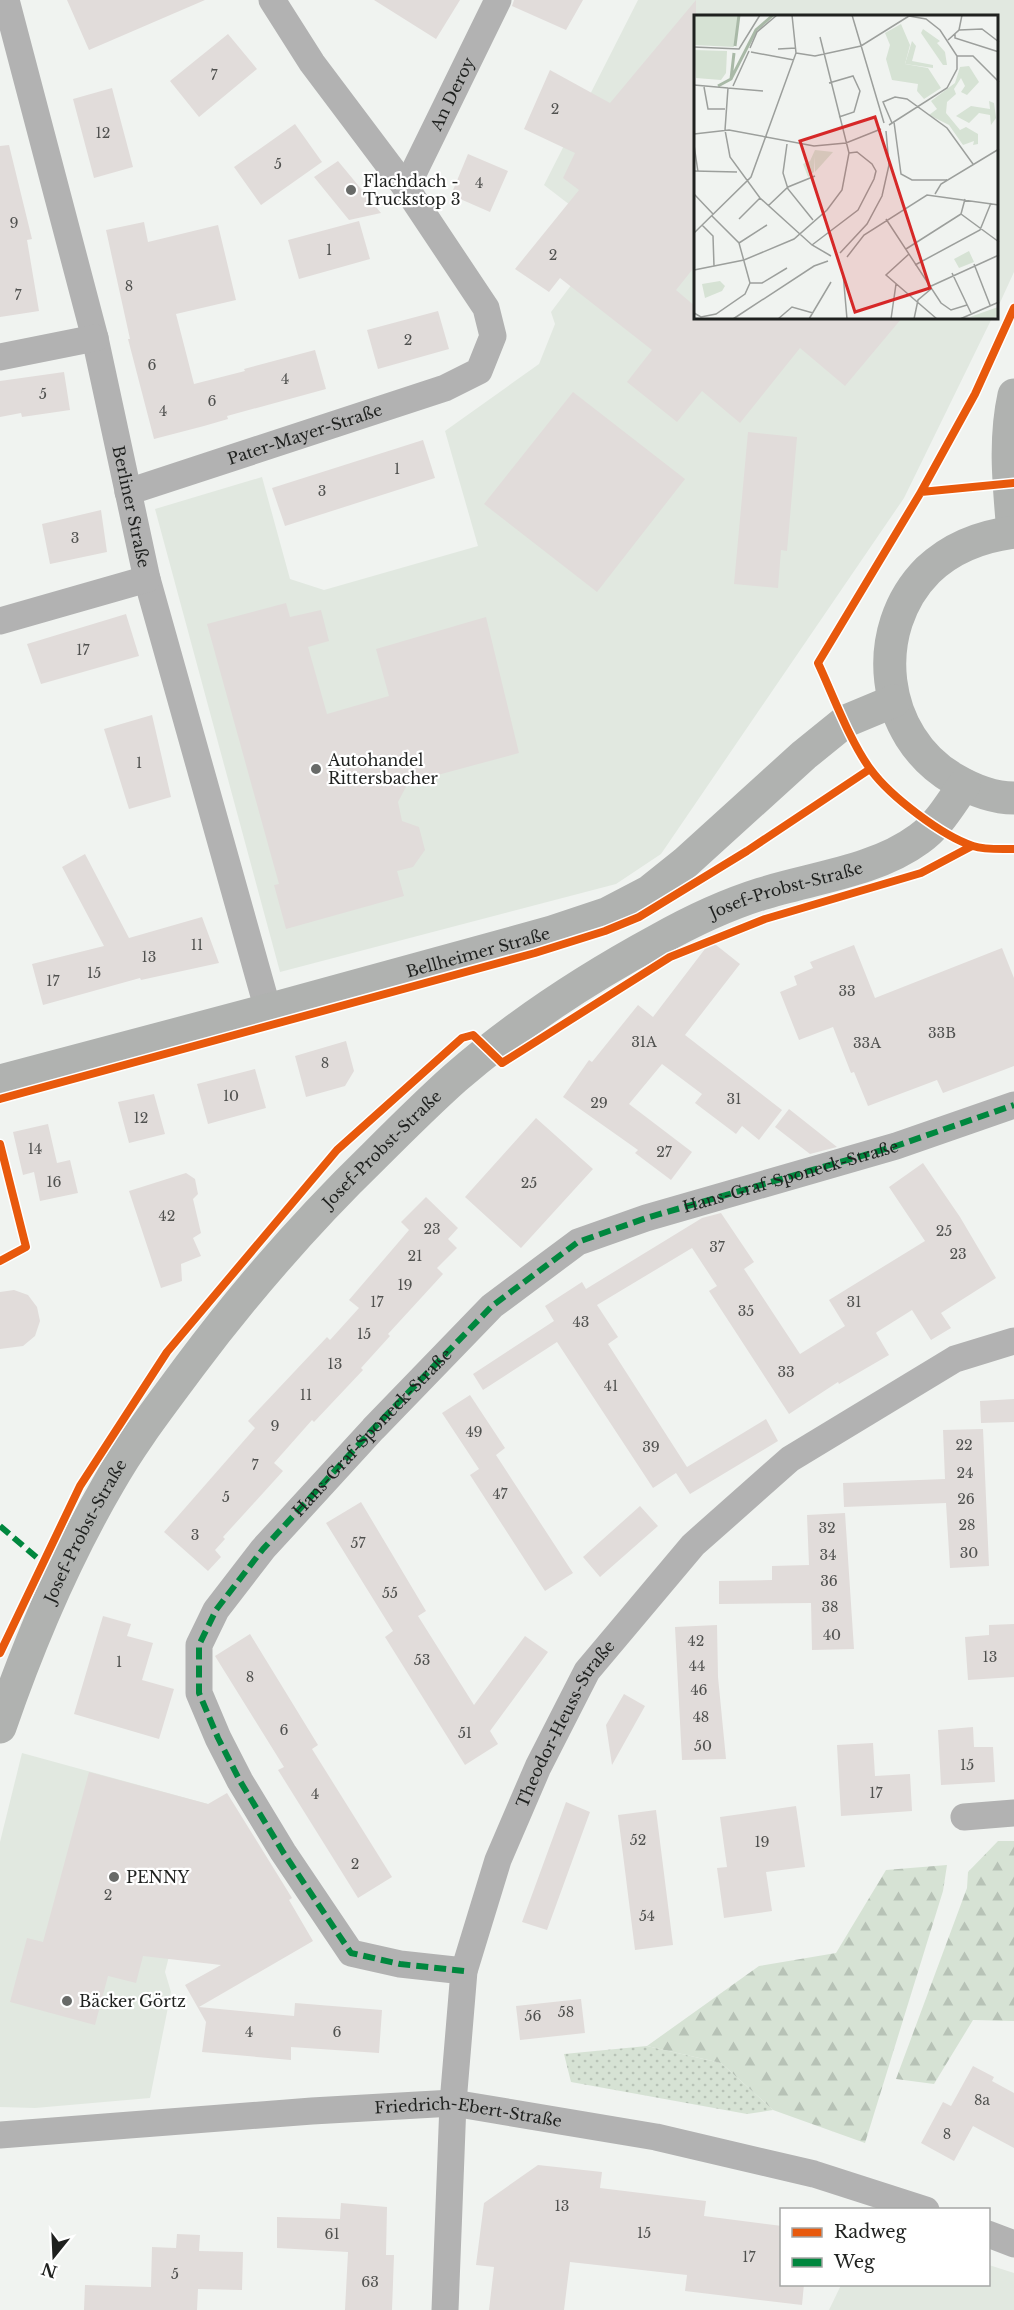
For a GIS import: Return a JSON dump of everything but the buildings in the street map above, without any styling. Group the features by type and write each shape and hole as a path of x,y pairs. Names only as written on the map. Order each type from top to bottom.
{"main road":[{"path":"1014,395 1008,448 1014,532 990,535 967,543 928,570 913,588 897,620 889,654 894,701 902,722 927,759 944,774 964,785 986,794 1014,798"},
{"name":"Bellheimer Straße","path":"0,1081 552,932 606,914 650,891 685,863 804,755 846,721 894,701"},
{"name":"Josef-Probst-Straße","path":"0,1727 22,1661 76,1545 109,1483 138,1436 232,1309 286,1246 358,1171 454,1079 516,1029 582,985 662,938 708,915 758,895 880,860 904,850 935,825 964,785"}],"street":[{"path":"272,0 312,63 406,188"},
{"name":"An Deroy","path":"406,188 498,0"},
{"name":"Berliner Straße","path":"6,14 95,338 147,579 268,1010"},
{"name":"Pater-Mayer-Straße","path":"128,492 445,388 479,372 493,336 486,308 406,188"},
{"path":"0,357 95,338"},
{"path":"0,621 147,579"},
{"name":"Hans-Graf-Sponeck-Straße","path":"464,1971 400,1964 351,1953 327,1919 240,1781 199,1693 199,1644 216,1610 263,1549 373,1429 492,1306 578,1242 646,1218 896,1146 1014,1105"},
{"name":"Theodor-Heuss-Straße","path":"445,2310 453,2103 464,1971 498,1860 538,1767 587,1671 693,1545 790,1459 955,1359 1014,1341"},
{"path":"964,1817 1014,1813"},
{"name":"Friedrich-Ebert-Straße","path":"0,2135 312,2111 453,2103 668,2139 814,2174 920,2208"},
{"path":"990,2235 1014,2244"}],"shaded area":[{"path":"638,0 1014,0 1014,272 999,305 999,15 694,15 694,320 991,320 904,498 661,854 616,884 280,972 155,509 262,477 290,579 324,590 478,546 445,431 539,364 555,324 551,312 609,235 544,185"},
{"path":"22,1753 208,1804 165,1972 171,1992 150,2098 35,2108 0,2107 0,1842"},
{"path":"990,2265 1014,2273 1014,2310 829,2310 841,2286 990,2286"}],"green space":[{"path":"998,1841 1014,1841 1014,2021 973,2020 934,2084 896,2079 967,1888 968,1872"},
{"path":"947,1865 943,1891 865,2143 773,2110 721,2063 647,2046 759,1966 836,1953 886,1870"},
{"path":"647,2046 721,2063 773,2110 747,2114 571,2082 564,2054"}],"marked path":[{"path":"464,1971 400,1964 351,1953 283,1852 240,1781 199,1693 199,1645 216,1610 263,1549 373,1429 492,1306 578,1242 646,1218 896,1146 1014,1105"},
{"path":"0,1526 42,1562"}],"cycle path":[{"path":"921,492 975,394 1014,308"},
{"path":"1014,483 921,492 818,663 863,759 903,803 960,841 983,848 1014,849"},
{"path":"0,1099 535,953 605,931 639,917 747,851 870,769"},
{"path":"0,1653 80,1486 167,1352 337,1150 462,1038 473,1035 502,1063 670,957 765,919 921,873 972,846"},
{"path":"0,1144 26,1247 0,1261"}],"place":[{"name":"Flachdach - Truckstop 3","path":"351,190"},
{"name":"Autohandel Rittersbacher","path":"316,769"},
{"name":"PENNY","path":"114,1877"},
{"name":"Bäcker Görtz","path":"67,2001"}]}
